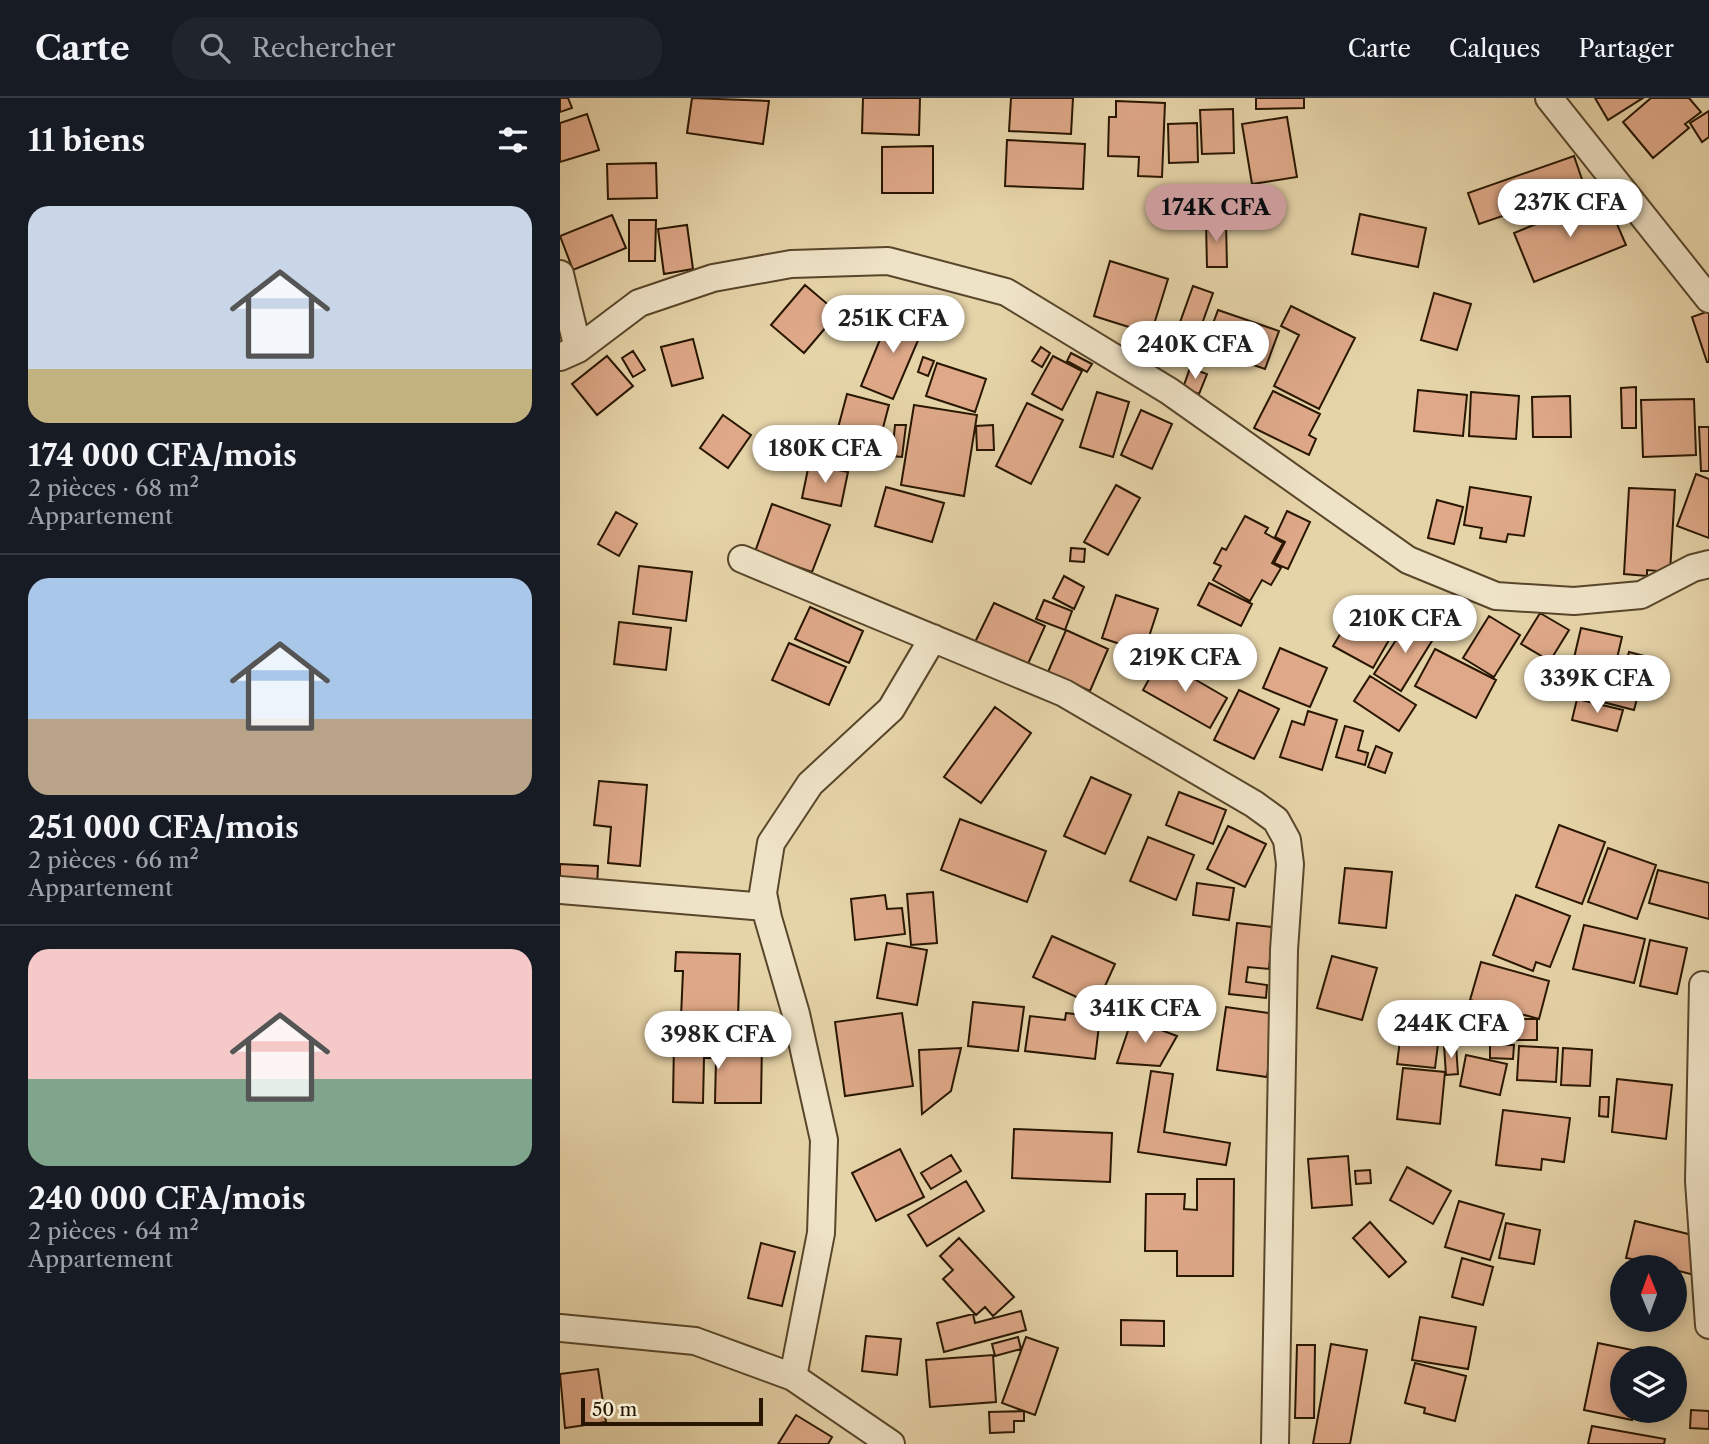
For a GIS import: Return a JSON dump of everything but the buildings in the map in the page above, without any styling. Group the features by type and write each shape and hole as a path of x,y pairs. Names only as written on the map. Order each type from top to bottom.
{"street":[{"path":"1549,98 1709,299"},
{"path":"560,274 569,353 639,303 713,278 791,264 888,261 1006,292 1169,391 1408,560 1496,596 1573,601 1641,595 1693,568 1709,564"},
{"path":"742,559 1064,693 1254,804 1276,820 1287,840 1290,864 1284,963 1275,1444"},
{"path":"793,1377 821,1233 824,1140 796,1014 766,907 764,893 771,843 810,784 891,709 933,638"},
{"path":"560,890 766,907"},
{"path":"1703,985 1699,1181 1709,1325"},
{"path":"560,1328 695,1341 793,1377 891,1444"}]}
